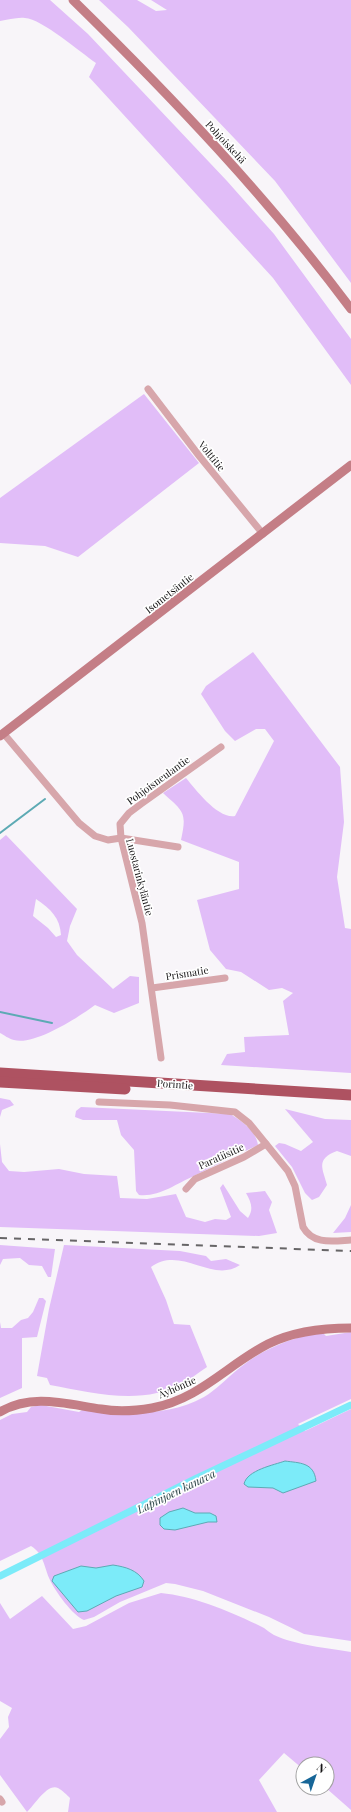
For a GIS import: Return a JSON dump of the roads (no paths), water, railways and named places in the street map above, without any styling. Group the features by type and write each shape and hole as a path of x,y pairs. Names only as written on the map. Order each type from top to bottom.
{"highway":[{"name":"Porintie","path":"0,1073 351,1095"},
{"name":"Porintie","path":"0,1082 351,1102"}],"main road":[{"name":"Pohjoiskehä","path":"73,0 254,188 313,258 351,309"},
{"name":"Isometsäntie","path":"2,735 351,465"},
{"name":"Äyhöntie","path":"0,1412 17,1405 40,1401 118,1411 152,1408 176,1401 198,1391 247,1357 282,1338 307,1331 351,1328"}],"street":[{"name":"Volttitie","path":"148,389 200,457 263,534"},
{"name":"Luostarinkyläntie","path":"2,735 79,823 95,836 108,840 121,838 142,923 161,1058"},
{"name":"Pohjoisneulantie","path":"121,838 120,824 130,812 221,747"},
{"path":"121,838 178,847"},
{"name":"Prismatie","path":"152,988 225,978"},
{"path":"99,1102 170,1105 235,1112 249,1123 288,1171 295,1186 303,1227 306,1232 318,1240 351,1240"},
{"name":"Paratiisitie","path":"186,1189 195,1179 244,1157 266,1144"}],"water":[{"path":"285,1461 300,1463 309,1467 315,1475 316,1481 283,1493 273,1488 248,1487 244,1484 246,1479 255,1472"},
{"path":"183,1508 195,1513 210,1513 216,1516 217,1522 208,1522 175,1530 164,1529 160,1525 160,1518 169,1512"},
{"path":"113,1565 127,1568 138,1574 144,1581 142,1587 116,1596 87,1611 78,1612 52,1581 54,1576 81,1566 96,1568"}],"waterway":[{"path":"0,833 45,799"},
{"path":"0,1012 52,1023"},
{"name":"Lapinjoen kanava","path":"0,1576 195,1479 351,1405"}],"railway":[{"path":"0,1238 351,1251"}]}
